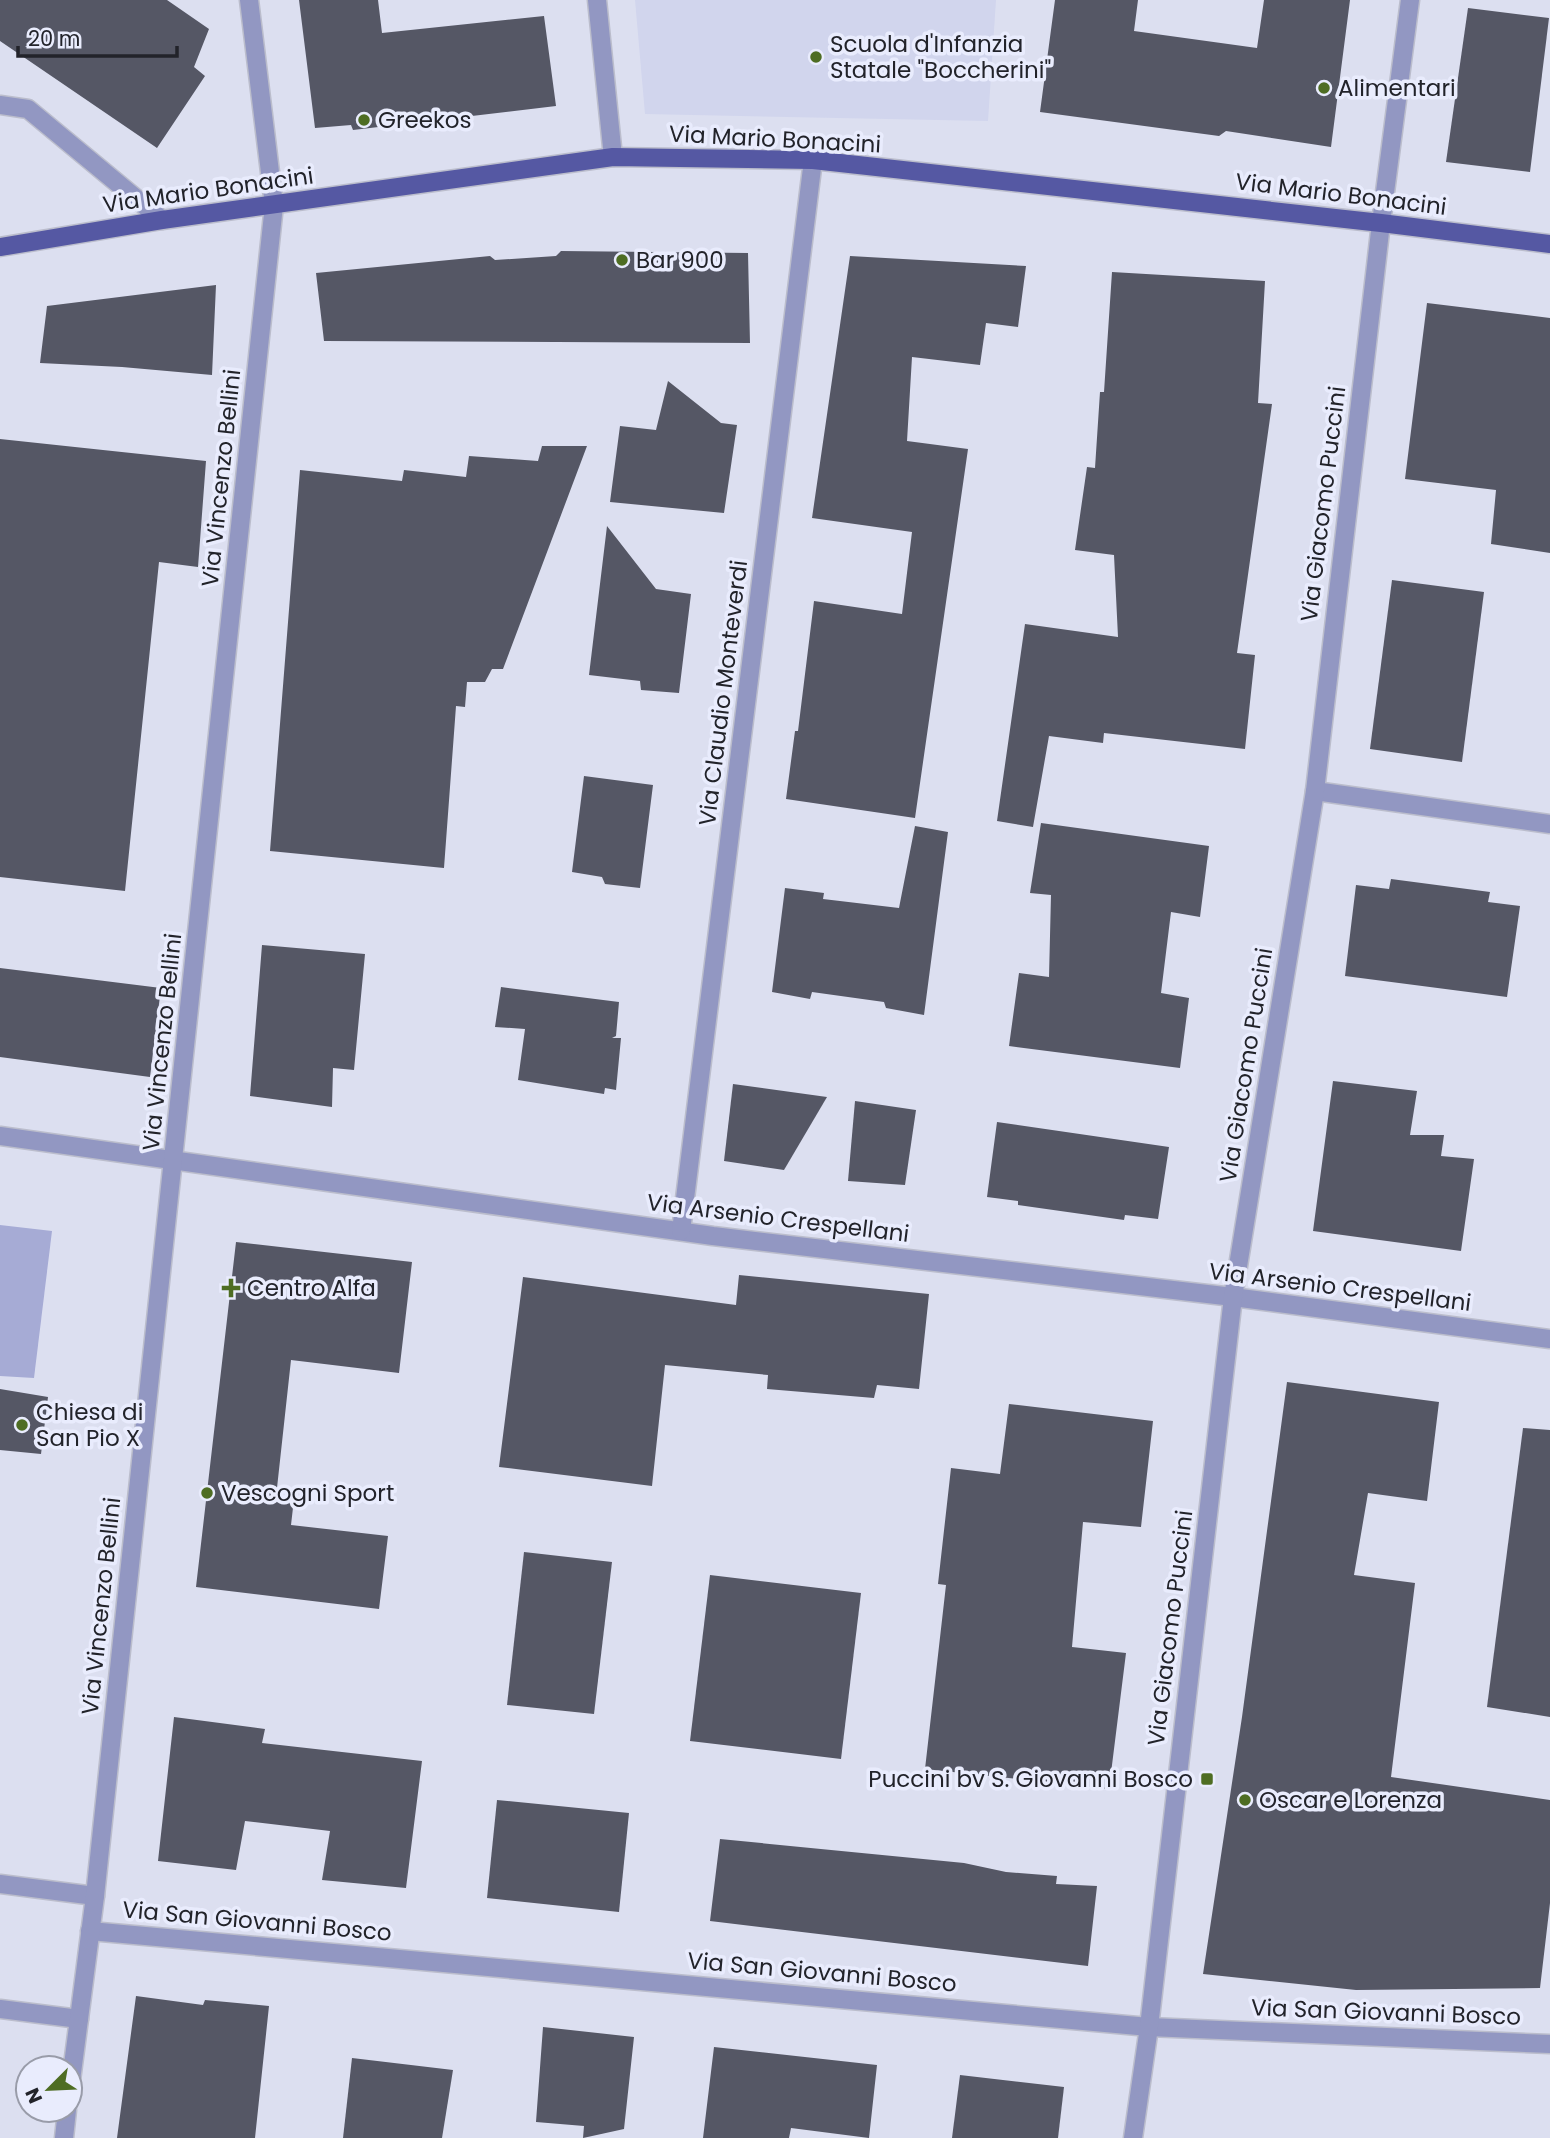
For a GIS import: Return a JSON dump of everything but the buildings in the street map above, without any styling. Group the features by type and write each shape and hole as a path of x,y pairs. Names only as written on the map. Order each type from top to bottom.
{"main road":[{"name":"Via Mario Bonacini","path":"0,247 162,220 612,157 813,160 1548,242"}],"street":[{"name":"Via Vincenzo Bellini","path":"74,2054 95,1896 274,205 250,0"},
{"path":"597,0 612,157"},
{"name":"Via Giacomo Puccini","path":"1133,2138 1149,2027 1233,1297 1315,791 1381,223 1410,0"},
{"path":"0,105 28,109 162,220"},
{"name":"Via Claudio Monteverdi","path":"681,1231 813,160"},
{"path":"1315,791 1550,824"},
{"name":"Via Arsenio Crespellani","path":"0,1136 681,1231 1233,1297 1550,1339"},
{"path":"0,1884 95,1896"},
{"name":"Via San Giovanni Bosco","path":"90,1931 1149,2027 1550,2044"},
{"path":"0,2009 79,2019"}],"shaded area":[{"name":"Scuola d'Infanzia Statale \"Boccherini\"","path":"635,0 996,0 988,121 645,114"},
{"path":"0,1225 52,1231 34,1378 0,1376"}],"place":[{"name":"Scuola d'Infanzia Statale \"Boccherini\"","path":"816,57"},
{"name":"Alimentari","path":"1324,88"},
{"name":"Greekos","path":"364,120"},
{"name":"Bar 900","path":"622,260"},
{"name":"Centro Alfa","path":"231,1288"},
{"name":"Chiesa di San Pio X","path":"22,1425"},
{"name":"Vescogni Sport","path":"207,1493"},
{"name":"Puccini bv S. Giovanni Bosco","path":"1207,1779"},
{"name":"Oscar e Lorenza","path":"1245,1800"}]}
